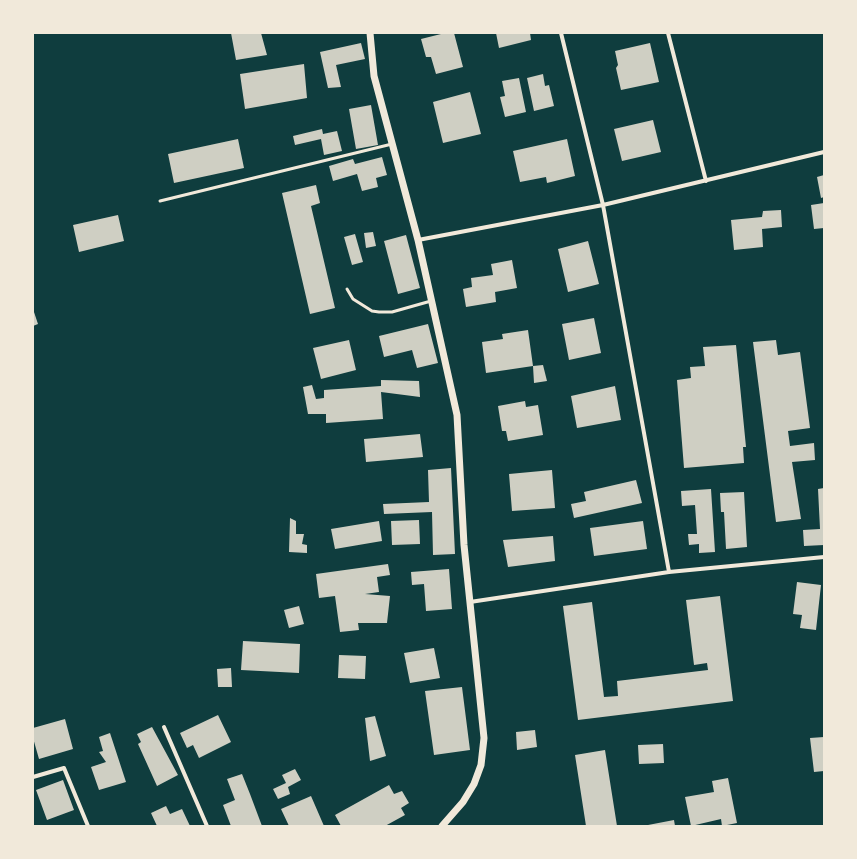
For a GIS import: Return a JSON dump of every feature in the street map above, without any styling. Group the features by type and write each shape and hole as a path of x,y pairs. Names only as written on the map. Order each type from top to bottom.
{"street":[{"path":"370,33 374,76 418,240 457,415 464,545 484,738 482,765 474,784 463,802 442,826"},
{"path":"561,33 603,205 669,572"},
{"path":"668,33 706,181"},
{"path":"418,240 603,205 824,152"},
{"path":"469,602 669,572 824,557"},
{"path":"164,727 207,826"},
{"path":"33,777 64,768 88,826"}],"lane":[{"path":"160,201 392,144"},
{"path":"347,289 353,299 372,311 379,312 392,312 432,300"}],"building":[{"path":"231,33 261,33 267,55 236,60"},
{"path":"445,33 454,33 463,67 436,74 431,57 426,57 421,39"},
{"path":"496,33 530,33 531,40 499,48"},
{"path":"361,43 365,59 336,65 341,87 328,88 320,52"},
{"path":"650,43 659,82 621,90 616,68 618,65 615,51"},
{"path":"304,64 307,98 245,109 240,74"},
{"path":"543,74 545,86 549,85 554,106 534,111 527,78"},
{"path":"519,78 526,112 505,117 500,97 505,96 502,81"},
{"path":"470,92 481,134 443,143 433,102"},
{"path":"371,105 378,145 356,149 349,109"},
{"path":"653,120 661,152 622,161 614,129"},
{"path":"322,129 323,134 337,131 342,151 324,155 321,139 295,145 293,136"},
{"path":"238,139 244,168 174,183 168,154"},
{"path":"567,139 575,176 547,183 546,177 520,182 513,151"},
{"path":"382,157 387,175 376,178 378,187 362,191 357,174 333,181 329,166 353,159 355,164"},
{"path":"824,175 824,197 821,198 817,177"},
{"path":"316,185 320,203 311,206 335,308 310,314 282,193"},
{"path":"824,203 824,228 814,229 811,205"},
{"path":"781,210 782,227 762,229 763,247 734,250 731,220 762,217 763,211"},
{"path":"118,215 124,241 79,252 73,225"},
{"path":"373,232 376,246 366,248 364,233"},
{"path":"355,234 363,262 352,265 344,237"},
{"path":"406,235 420,288 398,294 384,241"},
{"path":"588,241 599,284 568,292 558,249"},
{"path":"512,260 517,288 495,292 496,302 466,307 463,289 472,287 471,278 493,275 491,264"},
{"path":"33,309 38,324 33,326"},
{"path":"594,318 601,353 569,360 562,324"},
{"path":"428,324 438,363 417,368 412,350 384,357 379,336"},
{"path":"528,330 533,366 486,373 482,342 503,339 502,334"},
{"path":"349,340 356,370 321,379 313,348"},
{"path":"776,340 778,355 800,352 810,428 788,431 790,446 814,443 815,460 792,462 801,519 776,522 753,342"},
{"path":"736,345 746,447 743,447 744,463 684,468 677,380 691,378 690,367 705,366 703,347"},
{"path":"543,365 547,381 534,383 533,366"},
{"path":"381,380 419,381 420,397 381,392 383,419 326,423 326,414 308,414 303,387 312,385 316,399 324,398 324,390 381,386"},
{"path":"615,386 621,420 577,428 571,396"},
{"path":"525,401 526,407 538,405 543,435 508,441 506,431 502,431 498,406"},
{"path":"420,434 423,457 366,462 364,439"},
{"path":"451,468 455,554 433,555 432,512 384,514 383,504 429,502 428,470"},
{"path":"552,470 555,508 512,511 509,474"},
{"path":"636,480 642,503 574,518 571,504 586,501 584,492"},
{"path":"824,488 824,545 804,546 803,530 820,529 818,489"},
{"path":"711,489 715,552 699,553 699,544 689,545 688,534 697,534 695,505 682,506 681,491"},
{"path":"744,492 747,547 726,549 724,512 721,512 720,493"},
{"path":"290,518 296,521 296,534 304,534 302,544 307,545 307,553 289,552"},
{"path":"419,520 420,544 392,545 391,521"},
{"path":"379,521 382,541 335,549 331,529"},
{"path":"643,521 647,549 594,556 590,528"},
{"path":"553,536 555,561 508,567 503,540"},
{"path":"388,564 390,575 377,577 379,592 365,594 390,596 387,623 358,623 359,630 340,632 335,596 319,598 316,574"},
{"path":"449,569 452,609 426,611 424,584 412,585 411,572"},
{"path":"797,582 821,585 816,630 800,628 802,615 793,614"},
{"path":"720,596 733,701 578,720 563,606 592,602 604,697 618,696 617,681 708,670 707,663 694,665 686,600"},
{"path":"299,606 304,624 289,628 284,610"},
{"path":"243,641 300,644 299,673 241,670"},
{"path":"434,648 440,678 410,683 404,653"},
{"path":"339,655 366,656 365,679 338,678"},
{"path":"231,668 232,687 218,687 217,669"},
{"path":"462,687 470,750 434,755 425,691"},
{"path":"218,715 231,742 199,758 193,745 187,748 180,733"},
{"path":"375,716 386,756 370,761 365,718"},
{"path":"65,719 73,749 39,759 33,738 33,728"},
{"path":"152,727 178,775 157,786 138,744 141,742 137,734"},
{"path":"535,730 537,747 517,750 516,732"},
{"path":"110,733 126,782 99,790 91,767 106,762 99,752 103,751 99,737"},
{"path":"824,737 824,771 814,772 810,738"},
{"path":"663,744 664,763 639,764 638,745"},
{"path":"605,750 617,826 586,826 575,755"},
{"path":"295,769 301,780 288,787 290,794 278,799 273,789 286,783 282,775"},
{"path":"242,774 262,826 231,826 223,805 235,800 227,779"},
{"path":"728,778 737,823 722,826 721,819 691,826 685,797 714,792 712,781"},
{"path":"63,780 74,810 47,820 36,790"},
{"path":"389,785 394,794 402,791 409,803 401,808 405,815 385,826 341,826 335,815"},
{"path":"311,796 324,826 289,826 281,809"},
{"path":"166,806 170,814 182,809 190,826 157,826 151,813"},
{"path":"674,820 675,826 648,826 648,825"}]}
